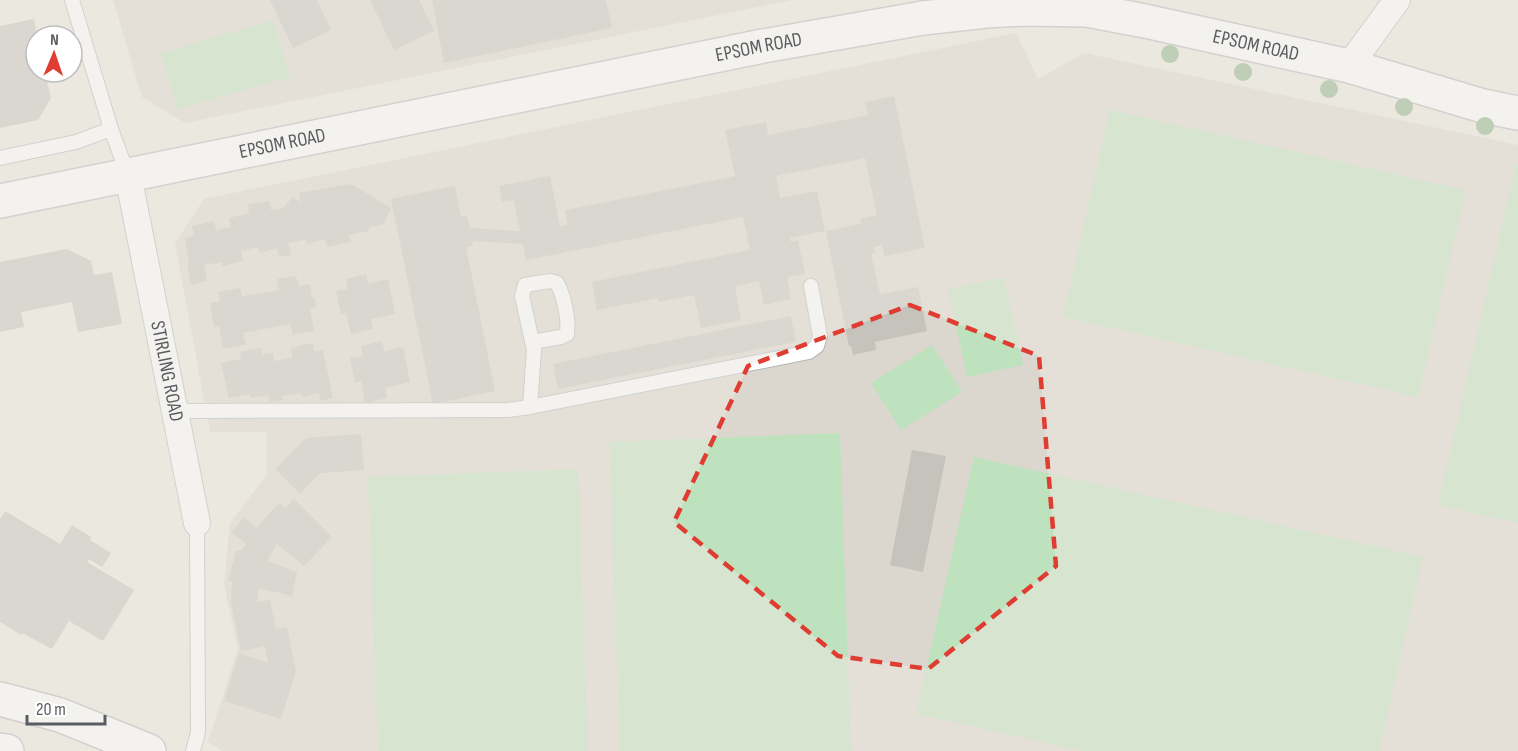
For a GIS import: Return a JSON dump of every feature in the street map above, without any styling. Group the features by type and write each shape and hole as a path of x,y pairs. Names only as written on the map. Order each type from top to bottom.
{"street":[{"path":"1349,66 1397,0"},
{"name":"EPSOM ROAD","path":"0,201 763,46 923,18 1024,4 1087,10 1145,21 1349,66 1484,106 1518,113"},
{"name":"STIRLING ROAD","path":"128,175 197,523"},
{"path":"0,699 60,715 149,751"},
{"path":"0,750 7,751"}],"lane":[{"name":"STIRLING ROAD","path":"72,0 111,129 128,175"},
{"path":"0,158 76,142 111,129"},
{"path":"530,407 534,350 532,342 522,296 523,290 525,285 550,281 557,283 568,325 567,334 532,342"},
{"path":"174,411 508,410 530,407 809,352 817,346 820,336 811,286"},
{"name":"STIRLING ROAD","path":"193,751 198,732 197,523"}],"highlighted area":[{"path":"910,305 1039,356 1056,566 928,669 838,656 674,522 748,366"}],"shaded area":[{"path":"113,0 792,0 185,123 142,97"},
{"path":"1016,33 1038,79 1084,53 1518,145 1518,751 223,751 208,742 238,649 224,584 230,523 267,474 267,432 210,432 175,243 204,199"}],"green space":[{"path":"273,20 290,77 177,109 161,53"},
{"path":"1110,110 1466,190 1418,397 1063,317"},
{"path":"1516,165 1518,165 1518,523 1438,505"},
{"path":"1004,277 1023,365 967,377 948,289"},
{"path":"932,345 962,392 901,430 871,383"},
{"path":"840,433 851,751 620,751 609,442"},
{"path":"974,457 1423,557 1379,751 1083,751 916,714"},
{"path":"578,469 588,751 378,751 368,477"}],"building":[{"path":"270,0 317,0 331,30 293,48"},
{"path":"370,0 419,0 434,31 394,50"},
{"path":"432,0 606,0 612,28 444,63"},
{"path":"34,19 35,24 24,24 24,84 48,84 51,98 38,120 0,128 0,26"},
{"path":"894,96 925,248 884,256 882,245 874,247 875,253 871,254 880,294 918,287 927,331 875,342 876,350 853,355 851,346 849,346 826,231 861,224 860,219 877,215 865,158 776,176 780,198 817,191 825,231 790,238 791,242 798,240 805,274 787,277 791,299 764,305 759,281 735,286 741,320 701,328 694,295 659,302 658,298 597,310 592,282 750,250 743,217 526,260 523,244 472,241 473,246 466,247 495,391 433,404 391,199 455,186 461,217 467,215 470,228 520,231 514,200 502,202 499,186 550,176 560,227 568,225 565,210 735,176 725,130 766,122 768,135 868,115 865,102"},
{"path":"351,184 391,208 384,224 369,227 369,231 349,235 351,242 327,247 325,239 307,244 307,239 288,243 291,255 279,257 277,248 260,253 258,247 241,251 243,261 222,266 222,262 204,265 207,281 191,285 185,238 194,235 192,226 214,221 216,231 231,227 229,218 249,213 248,204 269,201 271,210 283,208 293,197 300,203 299,193"},
{"path":"67,249 91,261 94,275 112,272 122,324 78,332 72,302 21,312 24,327 0,332 0,262"},
{"path":"366,274 368,283 388,279 395,314 371,319 373,329 351,334 346,313 341,314 336,291 348,289 346,279"},
{"path":"296,276 299,286 310,284 316,307 310,309 314,331 293,335 290,324 243,333 246,345 223,349 219,326 214,327 210,303 220,301 218,292 240,288 242,296 279,290 277,279"},
{"path":"791,316 796,342 558,389 553,364"},
{"path":"382,341 384,351 403,347 410,382 385,388 387,398 365,403 361,381 355,383 350,358 363,356 361,346"},
{"path":"313,343 314,352 323,350 333,398 320,401 319,393 302,397 301,393 282,396 283,400 270,402 268,395 251,398 250,394 229,398 221,363 241,359 240,352 261,348 262,355 273,353 274,361 292,358 291,348"},
{"path":"361,434 364,470 320,473 300,494 275,469 306,438"},
{"path":"912,450 946,456 923,572 890,565"},
{"path":"294,499 332,537 304,566 277,544 267,561 297,572 292,596 259,588 257,602 270,600 276,629 287,627 296,671 281,719 224,701 239,653 268,663 265,646 241,651 231,603 232,581 228,581 236,551 240,551 246,544 232,532 244,517 256,528 279,503 285,508"},
{"path":"5,511 60,544 72,525 111,553 102,567 89,559 87,562 134,590 103,641 69,621 52,649 22,633 21,635 0,622 0,519"}]}
